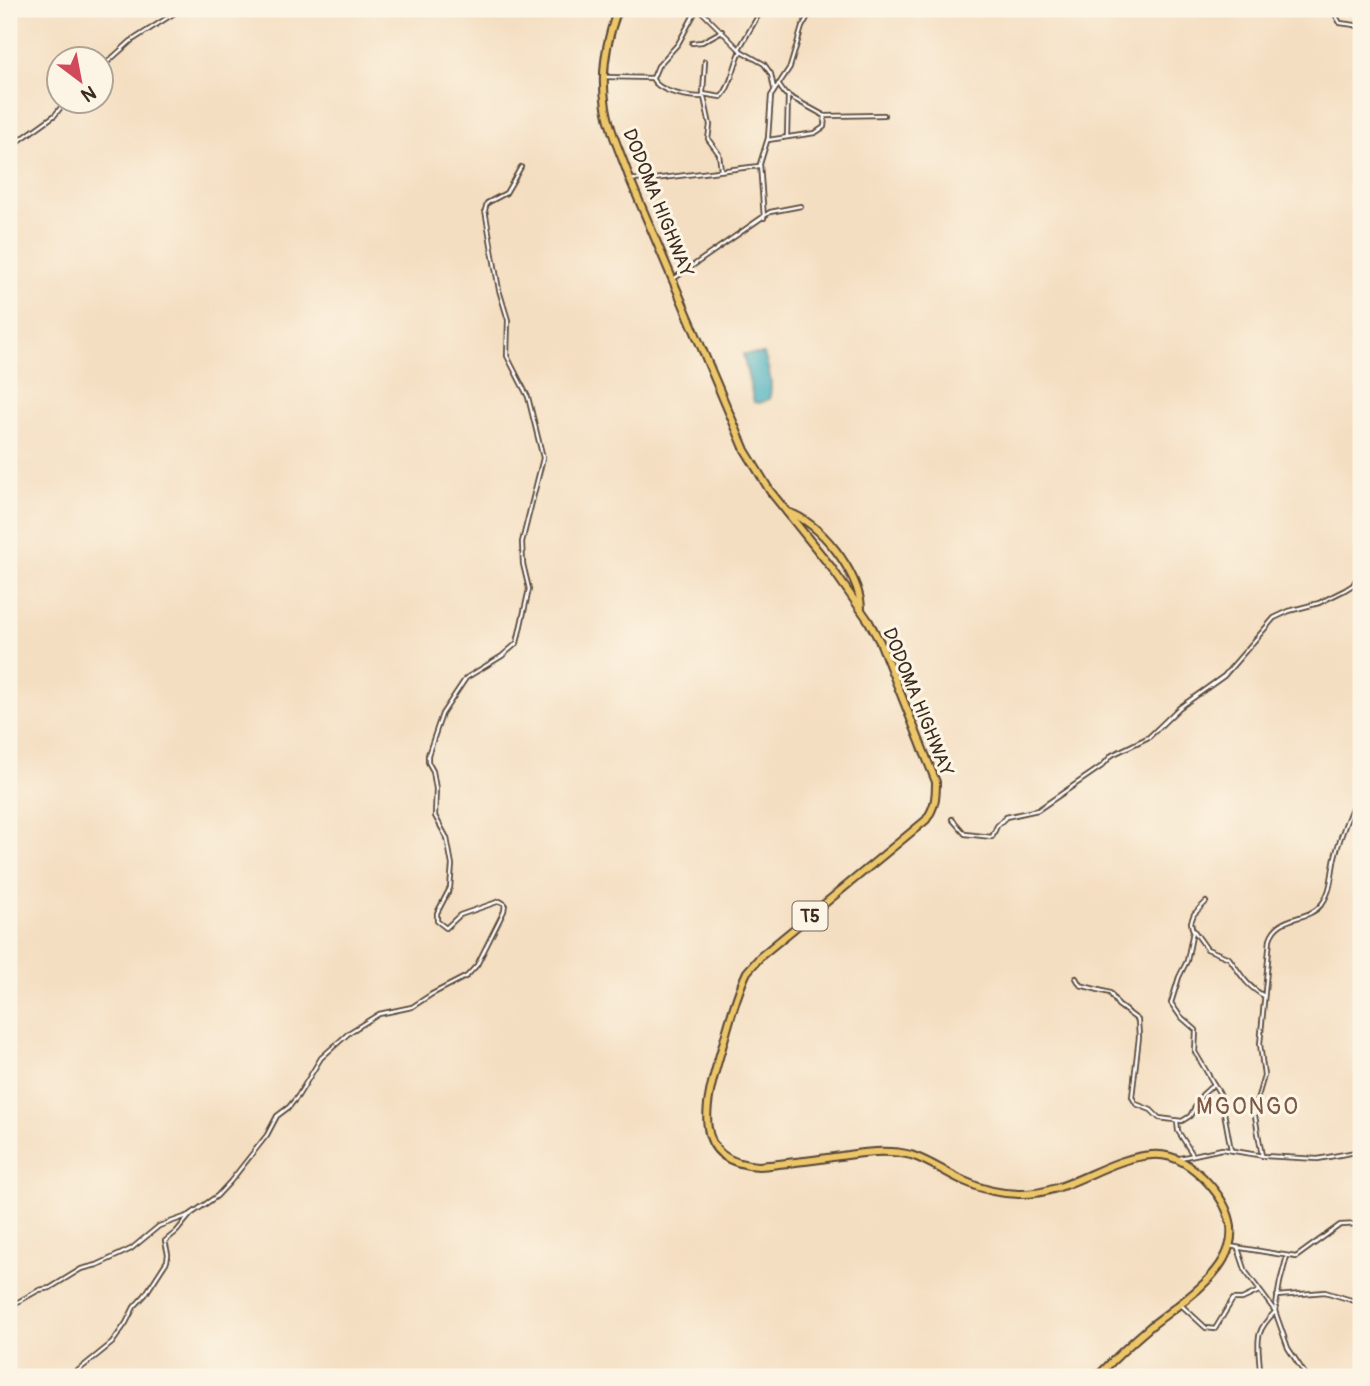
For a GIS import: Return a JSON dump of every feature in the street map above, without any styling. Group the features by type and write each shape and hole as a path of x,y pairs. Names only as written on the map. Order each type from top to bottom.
{"highway":[{"name":"DODOMA HIGHWAY","path":"618,9 607,45 603,77 609,123 630,179 745,450 761,478 861,608 880,642 936,782 933,810 919,827 761,956 747,972 707,1097 706,1128 714,1145 730,1160 759,1166 866,1152 893,1152 924,1160 964,1181 991,1191 1024,1194 1061,1186 1141,1156 1158,1155 1177,1159"},
{"path":"786,512 800,517 840,555 858,590 861,608"},
{"path":"1097,1377 1141,1335 1218,1270 1229,1246 1227,1209 1196,1170 1177,1159"}],"street":[{"path":"116,54 132,40 181,9"},
{"path":"652,78 658,66 678,44 696,9 740,50 764,64 771,74 774,89"},
{"path":"652,78 660,88 691,97 718,97 726,93 740,50 762,9"},
{"path":"764,218 760,166 767,140 771,96 790,68 802,27 812,9"},
{"path":"1332,9 1340,23 1355,25 1361,29"},
{"path":"692,43 702,42 722,31"},
{"path":"705,61 703,95 710,125 708,139 719,154 721,170"},
{"path":"603,77 652,78"},
{"path":"778,84 788,95 825,116 884,115"},
{"path":"787,137 788,95"},
{"path":"9,148 54,116"},
{"path":"767,140 815,134 824,127 825,116"},
{"path":"630,179 646,180 760,166"},
{"path":"9,1307 39,1290 50,1288 65,1276 131,1249 159,1226 191,1214 217,1196 267,1135 277,1116 298,1097 318,1062 349,1032 380,1013 412,1007 473,971 505,908 503,902 495,902 460,915 446,928 437,921 437,913 450,888 452,865 447,838 435,816 436,789 427,759 442,714 466,678 502,656 517,643 528,597 529,583 523,564 522,542 543,458 528,397 507,356 508,318 498,287 485,210 486,204 506,193 521,167"},
{"path":"672,279 772,211 802,206"},
{"path":"952,819 965,834 992,837 997,826 1006,817 1040,809 1112,755 1146,739 1179,708 1217,683 1274,618 1319,603 1345,590 1353,585 1361,571"},
{"path":"1262,1156 1254,1110 1265,1076 1260,1044 1264,1024 1269,944 1273,931 1287,920 1315,910 1324,900 1330,886 1338,846 1361,788"},
{"path":"1206,902 1192,918 1191,926 1194,931 1208,950 1229,958 1248,985 1264,996"},
{"path":"1194,931 1187,961 1178,977 1171,1003 1182,1018 1196,1030 1195,1052 1222,1099 1231,1150"},
{"path":"1076,978 1080,985 1110,993 1118,1005 1137,1018 1140,1025 1133,1099 1138,1105 1151,1110 1159,1118 1177,1121 1190,1116 1202,1095 1214,1084"},
{"path":"1177,1121 1178,1131 1193,1154"},
{"path":"1177,1159 1222,1149 1262,1156 1318,1159 1361,1152"},
{"path":"70,1377 112,1343 167,1261 165,1241 191,1214"},
{"path":"1229,1246 1287,1256 1299,1255 1340,1225 1361,1224"},
{"path":"1238,1248 1246,1272 1275,1312 1288,1348 1307,1377"},
{"path":"1260,1372 1258,1334 1261,1326 1275,1312 1287,1256"},
{"path":"1180,1304 1206,1328 1215,1329 1233,1299 1242,1299 1259,1291"},
{"path":"1277,1296 1325,1292 1361,1303"}],"water":[{"path":"743,354 764,354 771,382 769,399 760,403 754,402"}],"district":[{"name":"MGONGO","path":"1248,1106"}]}
